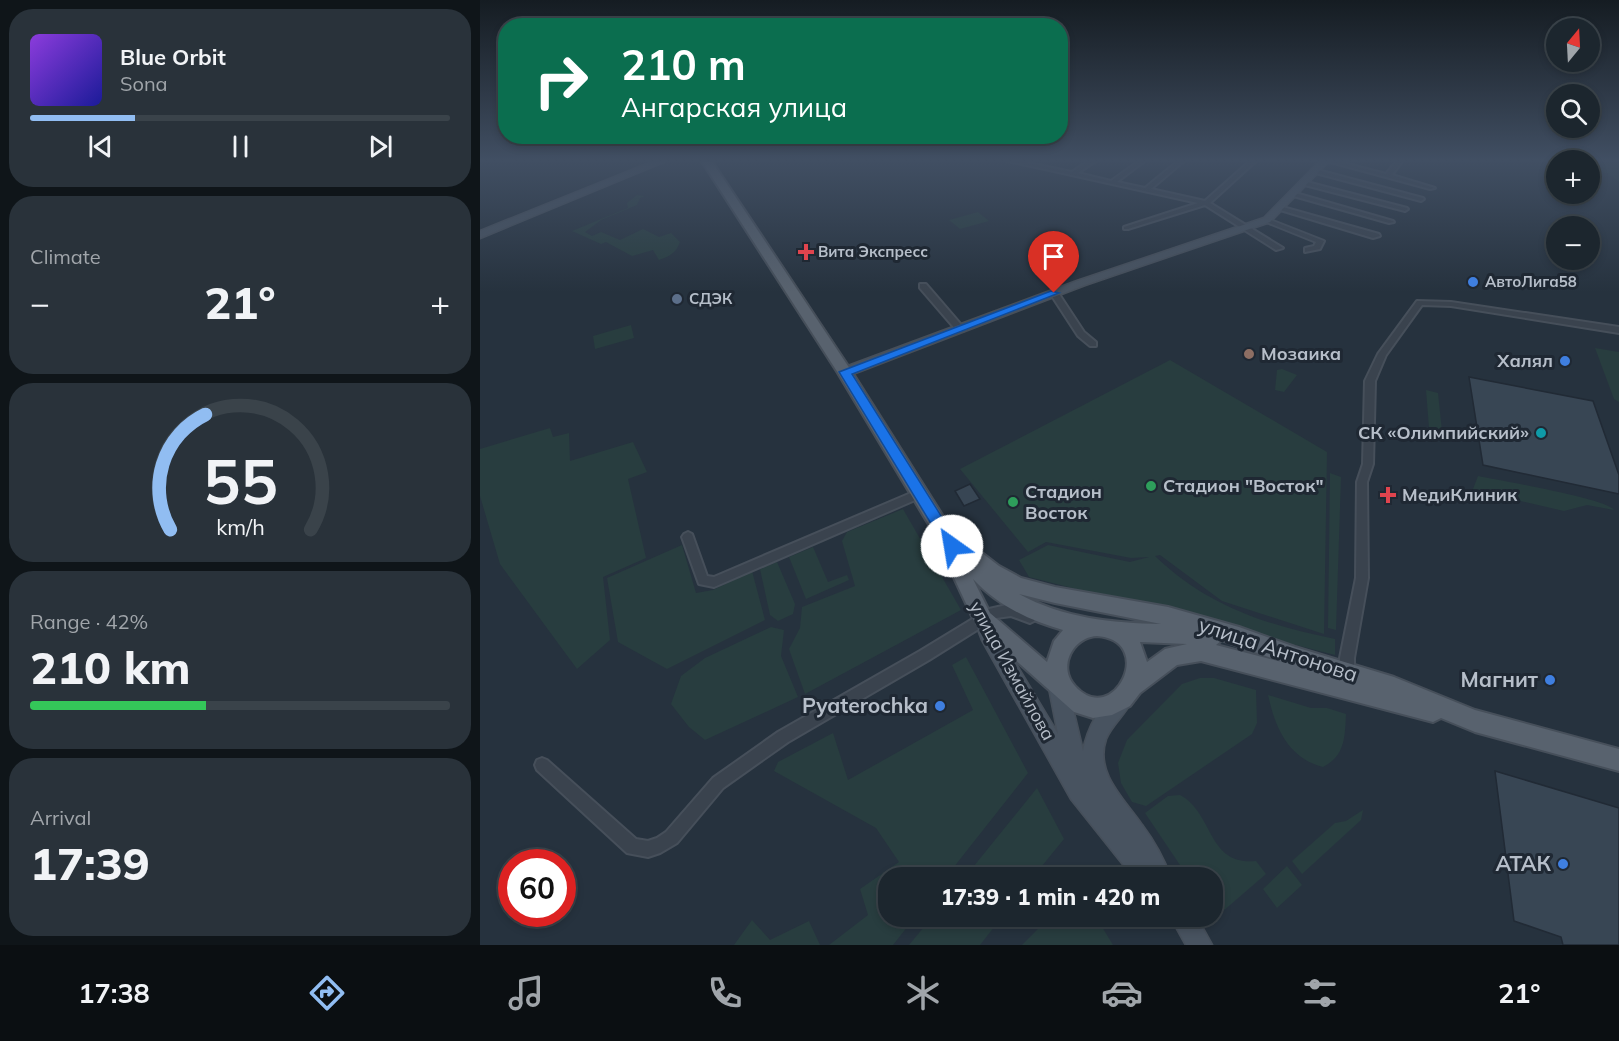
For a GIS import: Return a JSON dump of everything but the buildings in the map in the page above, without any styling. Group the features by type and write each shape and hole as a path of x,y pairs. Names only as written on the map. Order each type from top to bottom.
{"main road":[{"name":"улица Измайлова","path":"735,204 845,372 918,494 949,540 958,567 983,619"},
{"name":"улица Антонова","path":"949,540 992,572 1017,585 1055,595 1168,616 1239,636 1349,681 1394,687 1475,721 1619,760"},
{"path":"949,540 1004,595 1049,618 1117,632 1195,635 1295,657"},
{"path":"983,619 1060,685 1094,707 1109,706 1172,656 1201,651 1349,681"},
{"path":"1060,685 1057,656 1065,640 1073,633 1090,627"},
{"path":"1117,632 1126,639 1136,658 1137,668 1128,692"}],"street":[{"path":"480,235 556,204"},
{"path":"1126,228 1202,204"},
{"path":"1208,204 1279,248"},
{"path":"845,372 1054,293 1266,220 1283,204"},
{"path":"1328,204 1391,222"},
{"path":"1386,204 1405,209"},
{"path":"1279,208 1376,236"},
{"path":"1266,220 1320,241 1317,247 1308,250"},
{"path":"923,286 960,329"},
{"path":"1054,293 1081,334 1093,345"},
{"path":"1349,681 1347,658 1362,578 1362,482 1368,464 1370,381 1382,354 1420,303 1451,304 1619,330"},
{"path":"688,537 703,580 714,582 918,494"},
{"path":"542,765 633,847 645,851 658,848 681,829 703,797 725,777 813,720 983,619 1004,610 1031,617 1049,618"},
{"name":"улица Измайлова","path":"983,619 988,634 1080,791 1140,867"},
{"name":"улица Измайлова","path":"1060,685 1069,741 1098,812"},
{"path":"1128,692 1096,739 1094,749 1097,775 1103,792 1132,830 1154,867"},
{"path":"1189,927 1200,945"}],"green space":[{"path":"627,204 637,204 601,220 585,232 592,236 601,232 620,240 643,229 659,237 671,233 680,242 677,249 659,260 653,250 632,256 606,242 601,244 572,231 628,208"},
{"path":"978,212 989,221 960,229 949,220"},
{"path":"1062,242 1067,243 1054,270 1033,251"},
{"path":"631,325 634,338 595,349 593,336"},
{"path":"1595,348 1619,352 1619,402 1614,399"},
{"name":"Стадион \"Восток\"","path":"1170,360 1327,452 1324,634 1222,601 1160,555 1155,556 1195,588 1217,601 1261,620 1335,639 1335,655 1029,577 1019,560 1048,545 1130,562 1149,557 1131,558 1046,542 1028,552 960,469"},
{"path":"1282,369 1297,375 1284,392 1275,390 1277,370"},
{"path":"1426,390 1438,393 1442,431 1429,428"},
{"path":"550,428 553,437 569,433 570,461 633,442 647,472 628,479 646,558 603,577 610,640 577,669 500,564 480,496 480,449"},
{"path":"1330,473 1341,477 1336,630 1328,628"},
{"path":"1478,476 1574,495 1614,510 1587,505 1564,511 1477,491 1473,489"},
{"path":"903,509 961,610 805,694 789,649 800,628 802,607 855,586 842,541 847,532"},
{"path":"682,545 696,593 713,590 752,571 765,620 667,669 618,642 607,578"},
{"path":"813,547 828,582 847,575 849,580 806,599 789,557"},
{"path":"777,562 795,604 793,614 778,621 770,615 760,569"},
{"path":"771,627 784,630 781,656 798,697 705,740 689,727 671,704 681,676 705,658"},
{"path":"966,657 1028,773 954,867 892,867 899,862 876,828 774,771 778,762 833,733 848,780 973,710 952,665"},
{"path":"1200,678 1214,678 1256,690 1257,723 1252,734 1146,806 1132,802 1121,783 1118,763 1127,740 1182,684"},
{"path":"1268,695 1311,708 1327,708 1346,714 1342,745 1330,763 1323,767 1311,763 1292,749 1279,729"},
{"path":"1037,788 1064,839 1041,867 973,867"},
{"path":"1180,795 1191,803 1219,847 1228,855 1240,860 1256,861 1266,874 1223,911 1223,867 1181,867 1145,813 1168,796"},
{"path":"1363,810 1361,820 1302,874 1292,861 1335,823 1346,821"},
{"path":"1287,866 1302,885 1277,908 1263,889"},
{"path":"878,877 878,927 907,927 893,945 829,945 868,915 860,889"},
{"path":"752,920 770,940 809,921 820,945 734,945"},
{"path":"924,927 994,927 980,945 909,945"},
{"path":"1040,927 1102,927 1113,945 1022,945"}],"place":[{"name":"Вита Экспресс","path":"806,252"},
{"name":"АвтоЛига58","path":"1473,282"},
{"name":"СДЭК","path":"677,299"},
{"name":"Мозаика","path":"1249,354"},
{"name":"Халял","path":"1565,361"},
{"name":"СК «Олимпийский»","path":"1541,433"},
{"name":"Стадион \"Восток\"","path":"1151,486"},
{"name":"МедиКлиник","path":"1388,495"},
{"name":"Стадион Восток","path":"1013,502"},
{"name":"Магнит","path":"1550,680"},
{"name":"Pyaterochka","path":"940,706"},
{"name":"АТАК","path":"1563,864"}],"route":[{"path":"952,546 845,372 1054,293"}]}
